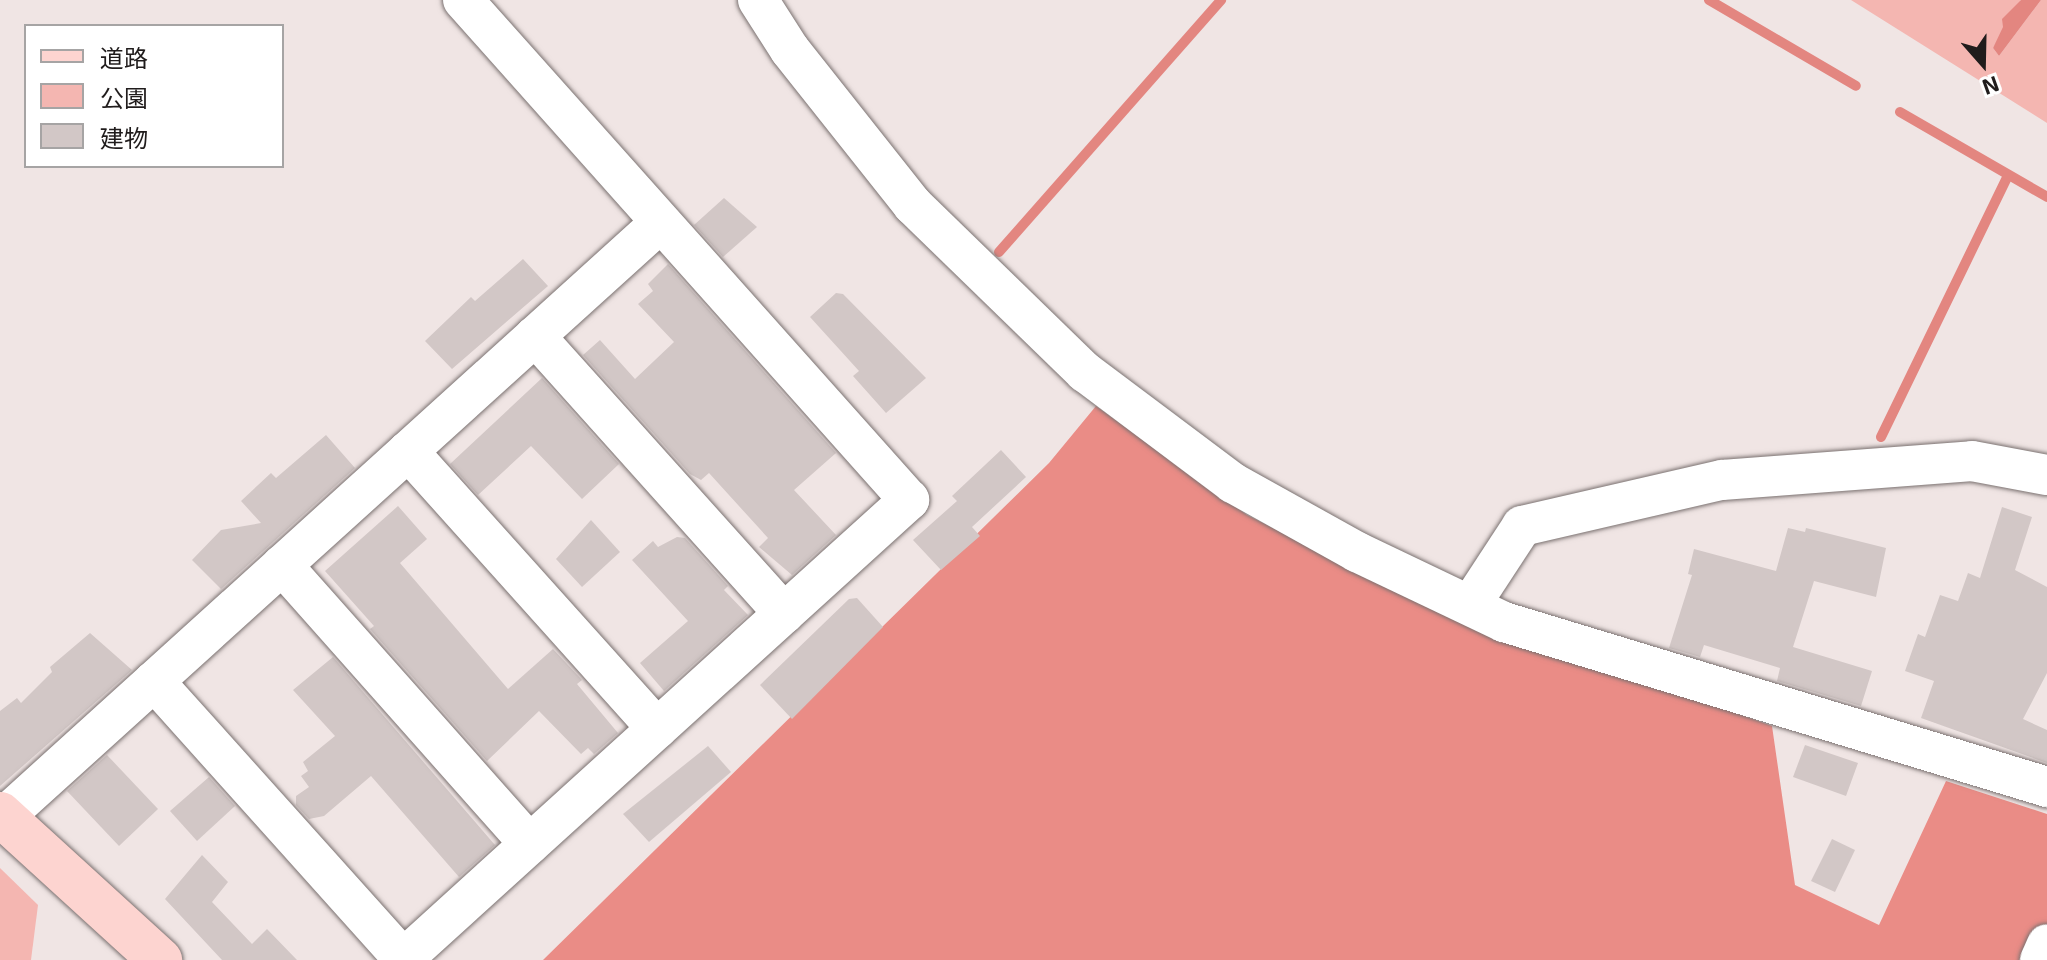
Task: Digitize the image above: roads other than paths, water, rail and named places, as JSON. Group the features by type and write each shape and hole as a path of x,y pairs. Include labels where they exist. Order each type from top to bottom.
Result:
{"main road":[{"path":"2,815 160,960"}],"street":[{"path":"154,681 402,960 909,500 463,0"},
{"path":"758,0 790,50 913,205 1085,372 1233,483 1357,552 1504,622 1665,674 1950,754 2047,787"},
{"path":"2,815 660,223"},
{"path":"535,336 784,614"},
{"path":"408,451 657,729"},
{"path":"1471,604 1522,526 1692,486 1972,461 2047,475"},
{"path":"282,565 530,844"},
{"path":"2040,960 2047,944"}],"waterway":[{"path":"999,252 1221,0"},
{"path":"1709,0 1856,86"},
{"path":"1900,112 2047,197"},
{"path":"1881,437 2008,175"}]}
